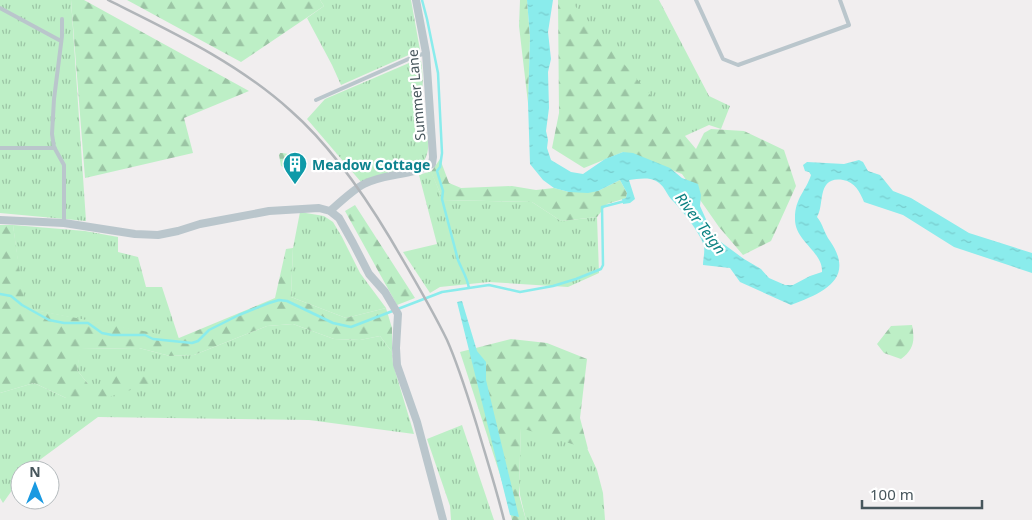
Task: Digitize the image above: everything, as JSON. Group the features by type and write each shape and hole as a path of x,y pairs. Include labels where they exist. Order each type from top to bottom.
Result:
{"street":[{"name":"Summer Lane","path":"330,211 363,185 420,170 432,164 426,53 416,0"},
{"path":"0,220 64,223 135,234 158,235 200,224 269,211 319,208 330,211 339,218 369,274 385,292 395,308 397,365 417,422 443,520"}],"lane":[{"path":"696,0 723,59 738,65 849,24 840,0"},
{"path":"0,8 61,41"},
{"path":"62,19 52,134 55,148 64,165 64,223"},
{"path":"316,100 426,53"},
{"path":"0,148 55,148"}],"green space":[{"path":"0,0 71,0 86,221 0,213"},
{"path":"71,0 84,0 249,91 184,118 193,153 85,178"},
{"path":"127,0 320,0 324,6 241,62"},
{"path":"320,0 411,0 420,50 341,85 307,18 324,6"},
{"path":"520,0 527,0 530,37 528,103 519,26"},
{"path":"558,0 570,0 696,149 704,133 711,129 744,131 784,150 796,186 771,241 743,255 719,227 682,174 623,152 584,168 552,148 559,113"},
{"path":"560,0 659,0 709,96 730,106 721,129 709,125 665,145"},
{"path":"421,61 423,81 422,112 428,142 424,161 361,182 307,119 325,99 409,63"},
{"path":"280,153 297,158 299,163 295,167 290,168 281,166"},
{"path":"440,159 449,183 461,188 512,186 536,190 554,188 569,192 598,191 620,180 627,193 626,198 607,204 597,217 561,221 532,202 443,200 431,172"},
{"path":"431,171 443,200 532,202 561,221 597,217 599,273 568,287 489,282 440,287 430,293 403,252 437,244 419,175"},
{"path":"355,205 415,298 397,305 345,211"},
{"path":"300,212 324,216 333,222 360,273 386,308 346,318 291,297 293,248"},
{"path":"0,225 13,225 25,308 179,338 275,298 286,249 293,248 291,297 346,318 386,308 392,328 392,352 380,336 360,340 334,339 293,324 267,326 194,355 170,356 139,348 81,349 77,370 88,384 101,384 116,370 150,378 150,384 105,398 66,398 34,383 0,393"},
{"path":"13,225 85,231 118,237 118,252 138,257 146,287 162,287 179,339 24,308"},
{"path":"293,324 334,339 360,340 380,336 392,352 393,364 414,434 309,420 98,417 40,460 10,460 10,493 3,503 0,498 0,393 34,383 66,398 105,398 101,384 88,384 77,370 80,349 139,348 170,356 194,355 267,326"},
{"path":"912,325 913,344 909,352 901,359 884,353 877,344 891,326"},
{"path":"511,339 547,343 587,359 580,418 588,449 521,428 519,495 526,520 512,520 502,481 460,352"},
{"path":"462,425 494,520 451,520 450,506 427,439"},
{"path":"521,426 587,448 597,470 603,493 605,520 526,520 519,485"}],"water":[{"name":"River Teign","path":"527,0 553,0 548,32 551,59 548,72 547,148 551,160 571,172 583,174 605,159 623,152 633,153 670,168 682,178 698,184 701,195 700,206 714,237 761,269 769,278 785,285 793,285 822,272 818,258 803,240 796,226 795,211 811,175 805,171 803,165 807,162 844,164 859,160 863,162 868,171 880,175 893,191 911,198 969,233 1032,253 1032,273 954,247 903,215 864,202 859,191 851,183 843,180 834,180 825,187 817,217 837,254 838,275 824,289 791,305 740,282 730,268 703,265 704,246 699,234 663,187 656,181 646,179 629,180 635,199 630,203 623,204 622,199 626,198 627,193 620,180 598,191 588,193 569,192 554,188 543,180 530,164 528,103 530,37"},
{"path":"462,301 477,351 486,362 486,380 519,517 510,515 457,302"}],"waterway":[{"path":"422,0 438,73 442,153 440,167 437,171 443,191 442,199 458,260 469,288"},
{"path":"0,294 11,296 22,305 49,320 64,323 88,323 102,333 112,335 145,335 153,339 192,343 198,341 209,330 239,315 279,300 287,301 333,323 351,327 442,292 489,285 520,292 553,286 601,269 603,265 602,207 625,201"}],"railway":[{"path":"108,0 203,49 249,77 291,111 320,139 333,155 369,204 390,238 427,301 447,340 470,404 504,520"}],"place":[{"name":"Meadow Cottage","path":"295,185"}]}
